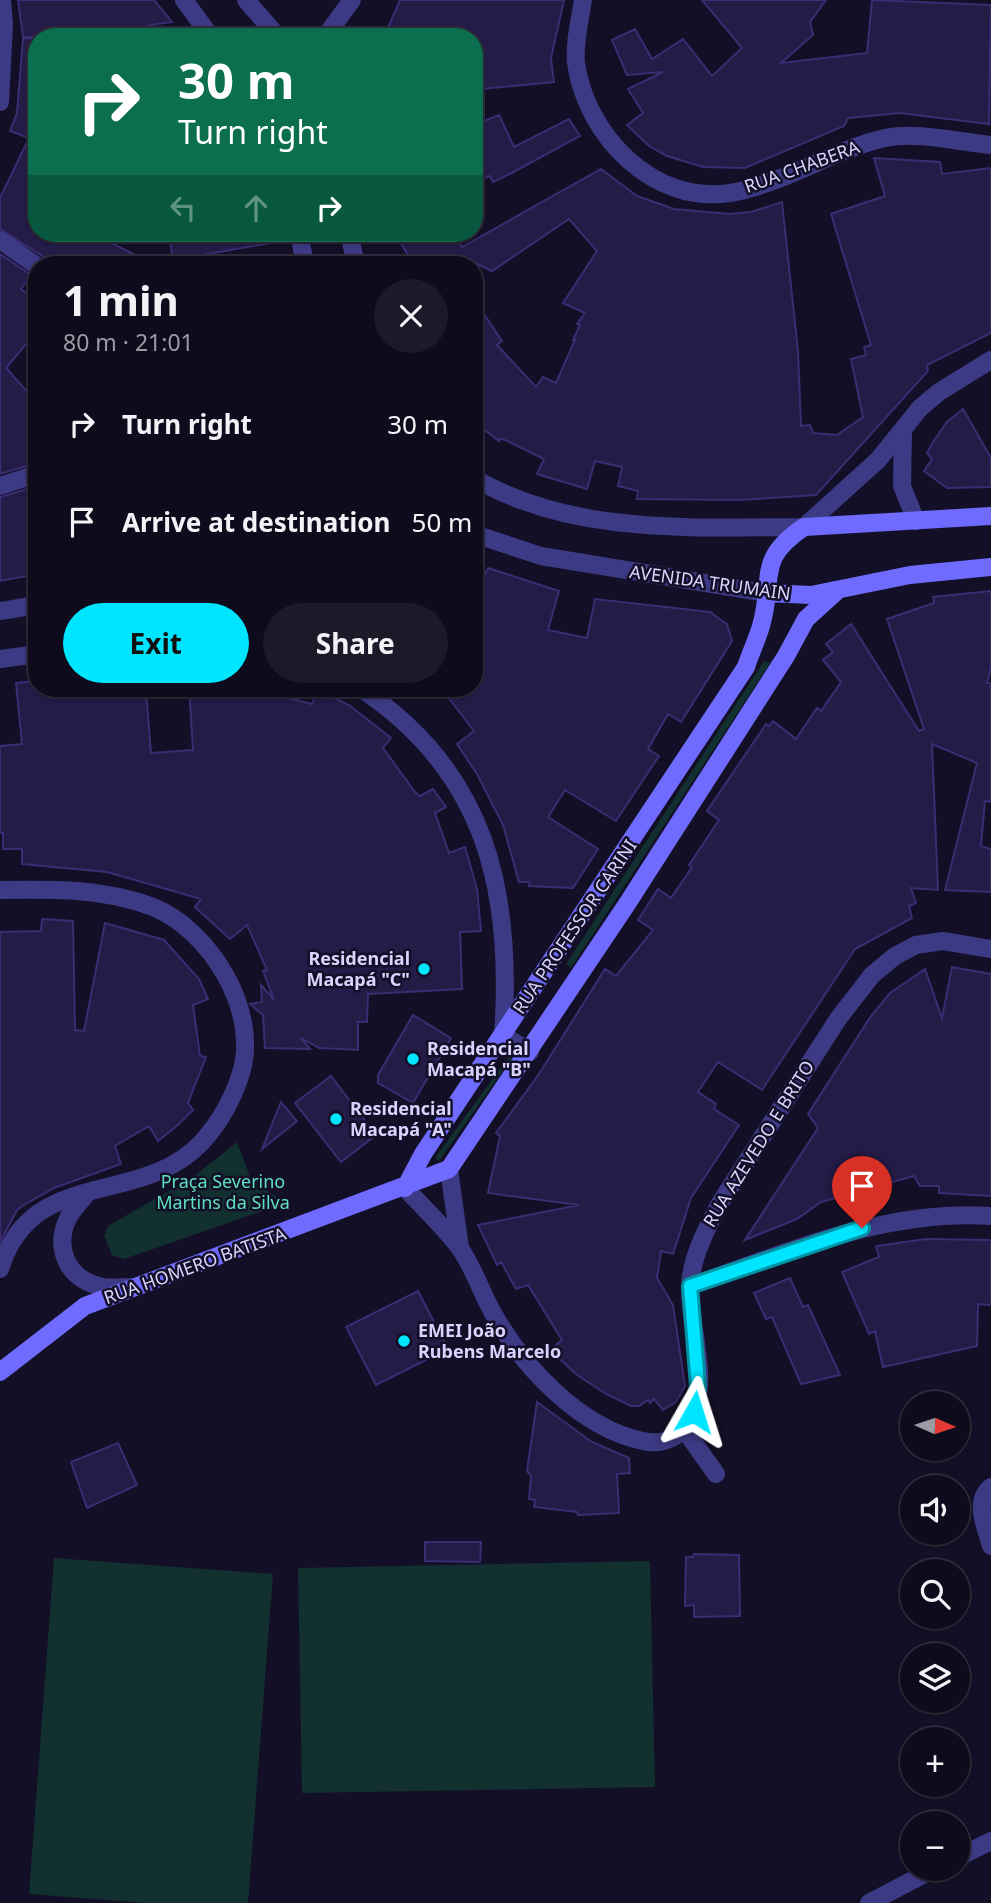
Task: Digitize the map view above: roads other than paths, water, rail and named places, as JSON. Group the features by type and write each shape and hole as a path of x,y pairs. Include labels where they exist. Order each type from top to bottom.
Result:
{"main road":[{"path":"804,527 991,516"},
{"name":"RUA PROFESSOR CARINI","path":"405,1188 423,1154 746,667 761,626 772,557 782,542 804,527"},
{"name":"AVENIDA TRUMAIN","path":"767,593 811,595 910,575 991,567"},
{"name":"RUA PROFESSOR CARINI","path":"449,1169 530,1052 786,656 806,619 838,590"},
{"path":"405,1188 449,1169"},
{"name":"RUA HOMERO BATISTA","path":"0,1372 85,1306 405,1188"}],"street":[{"path":"0,102 4,24 2,0"},
{"path":"184,0 204,28"},
{"path":"246,0 270,28"},
{"path":"332,28 352,0"},
{"name":"RUA CHABERA","path":"583,0 576,60 582,91 596,123 617,150 639,170 662,182 695,191 728,193 766,183 848,149 888,137 991,145"},
{"path":"0,240 28,260"},
{"path":"483,482 541,507 604,521 687,527 804,527 878,460 920,408 939,392 991,360"},
{"path":"903,431 902,486 916,521"},
{"path":"0,486 28,477"},
{"name":"AVENIDA TRUMAIN","path":"483,537 541,556 767,593"},
{"path":"0,611 28,606"},
{"path":"0,659 28,655"},
{"path":"371,697 407,726 442,764 469,808 489,851 500,899 508,973 503,1035 530,1052"},
{"path":"0,890 58,889 102,894 153,907 177,921 204,944 221,969 237,1003 245,1040 242,1071 225,1112 200,1144 172,1164 88,1192 58,1199 26,1222 6,1248 0,1269"},
{"name":"RUA AZEVEDO E BRITO","path":"684,1429 694,1412 698,1386 690,1286 704,1233 720,1203 838,1019 872,975 895,956 916,946 943,941 991,948"},
{"path":"449,1169 460,1248"},
{"path":"405,1188 460,1248 493,1315 546,1384 605,1427 627,1438 658,1444 684,1429 716,1474"},
{"path":"88,1192 68,1218 62,1254 67,1265 81,1277 100,1287 136,1287"},
{"path":"690,1286 839,1234 885,1222 918,1216 991,1216"},
{"path":"991,1487 984,1492 980,1504 991,1546"},
{"path":"970,1852 991,1841"},
{"path":"869,1903 911,1881"}],"place":[{"name":"Residencial Macapá \"C\"","path":"424,969"},
{"name":"Residencial Macapá \"B\"","path":"413,1059"},
{"name":"Residencial Macapá \"A\"","path":"336,1119"},
{"name":"EMEI João Rubens Marcelo","path":"404,1341"}],"park label":[{"name":"Praça Severino Martins da Silva","path":"223,1192"}]}
